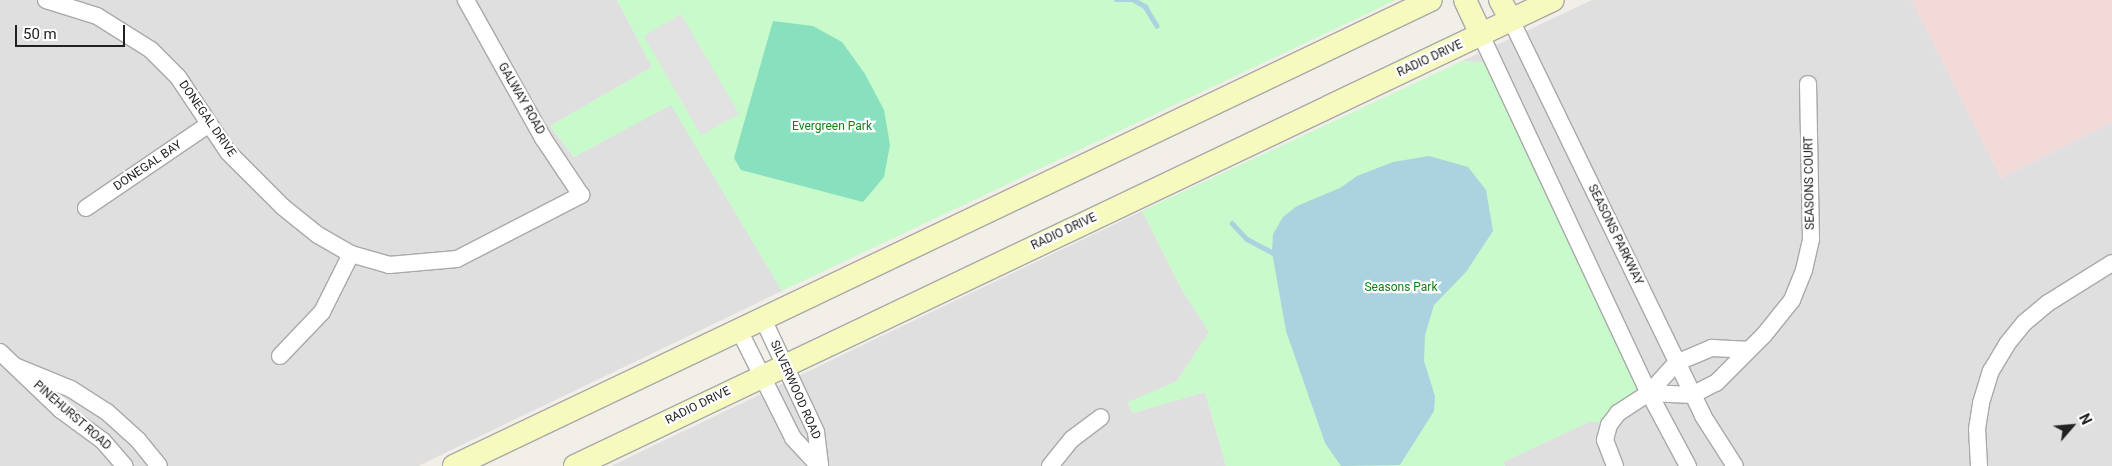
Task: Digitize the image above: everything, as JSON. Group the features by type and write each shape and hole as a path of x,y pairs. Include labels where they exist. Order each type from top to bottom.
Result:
{"main road":[{"path":"454,466 762,316 1430,0"},
{"path":"1465,0 1480,35"},
{"name":"SEASONS PARKWAY","path":"1500,0 1511,20"},
{"name":"RADIO DRIVE","path":"575,466 785,364 1553,0"}],"street":[{"name":"DONEGAL DRIVE","path":"46,0 97,16 122,29 151,50 178,77 228,152 283,208 318,235 352,254 389,265 457,259 581,195"},
{"name":"GALWAY ROAD","path":"466,0 543,138 581,195"},
{"name":"SEASONS PARKWAY","path":"1511,20 1692,395 1712,434 1735,466"},
{"path":"1480,35 1649,393 1688,466"},
{"name":"SEASONS COURT","path":"1692,395 1725,376 1746,350 1764,335 1792,300 1804,270 1813,211 1808,84"},
{"name":"DONEGAL BAY","path":"86,208 209,124"},
{"path":"280,356 322,312 352,254"},
{"path":"1979,466 1977,428 1981,403 1991,371 2007,344 2024,323 2042,308 2112,263"},
{"name":"SILVERWOOD ROAD","path":"762,316 818,437 819,466"},
{"name":"SILVERWOOD ROAD","path":"738,328 793,438 819,466"},
{"path":"1615,466 1605,440 1609,425 1630,403 1649,393 1676,363 1712,348 1746,350"},
{"name":"PINEHURST ROAD","path":"0,352 61,410 103,441 125,466"},
{"name":"PINEHURST ROAD","path":"17,367 71,389 107,412 138,440 159,466"},
{"path":"1649,393 1692,395"},
{"path":"1050,466 1072,439 1101,417"}],"shaded area":[{"path":"0,0 617,0 652,67 550,126 574,157 671,104 782,291 418,466 0,466"},
{"path":"1592,0 1911,0 2001,178 2112,122 2112,466 1505,466 1503,462 1591,421 1493,63 1462,61"},
{"path":"1911,0 2112,0 2112,122 2001,178"},
{"path":"681,14 739,114 701,135 644,36"},
{"path":"1142,211 1181,288 1209,332 1177,381 1128,403 1133,413 1205,392 1226,466 611,466"}],"green space":[{"name":"Evergreen Park","path":"617,0 1396,0 782,291 671,105 574,157 550,126 652,67"},
{"path":"773,21 813,26 842,42 865,74 884,110 890,145 884,177 863,202 741,170 734,158"},
{"name":"Seasons Park","path":"1462,61 1493,63 1649,393 1609,425 1591,421 1503,462 1505,466 1226,466 1205,392 1133,413 1128,402 1177,381 1209,332 1181,288 1142,211"}],"water":[{"path":"1429,156 1468,167 1486,190 1493,231 1466,272 1434,305 1425,335 1424,361 1435,396 1434,411 1400,465 1341,466 1325,443 1286,331 1272,252 1273,234 1283,217 1297,206 1340,188 1357,176 1393,162"}],"waterway":[{"path":"1116,0 1134,0 1145,6 1157,26"},
{"path":"1232,223 1247,239 1275,254"}]}
